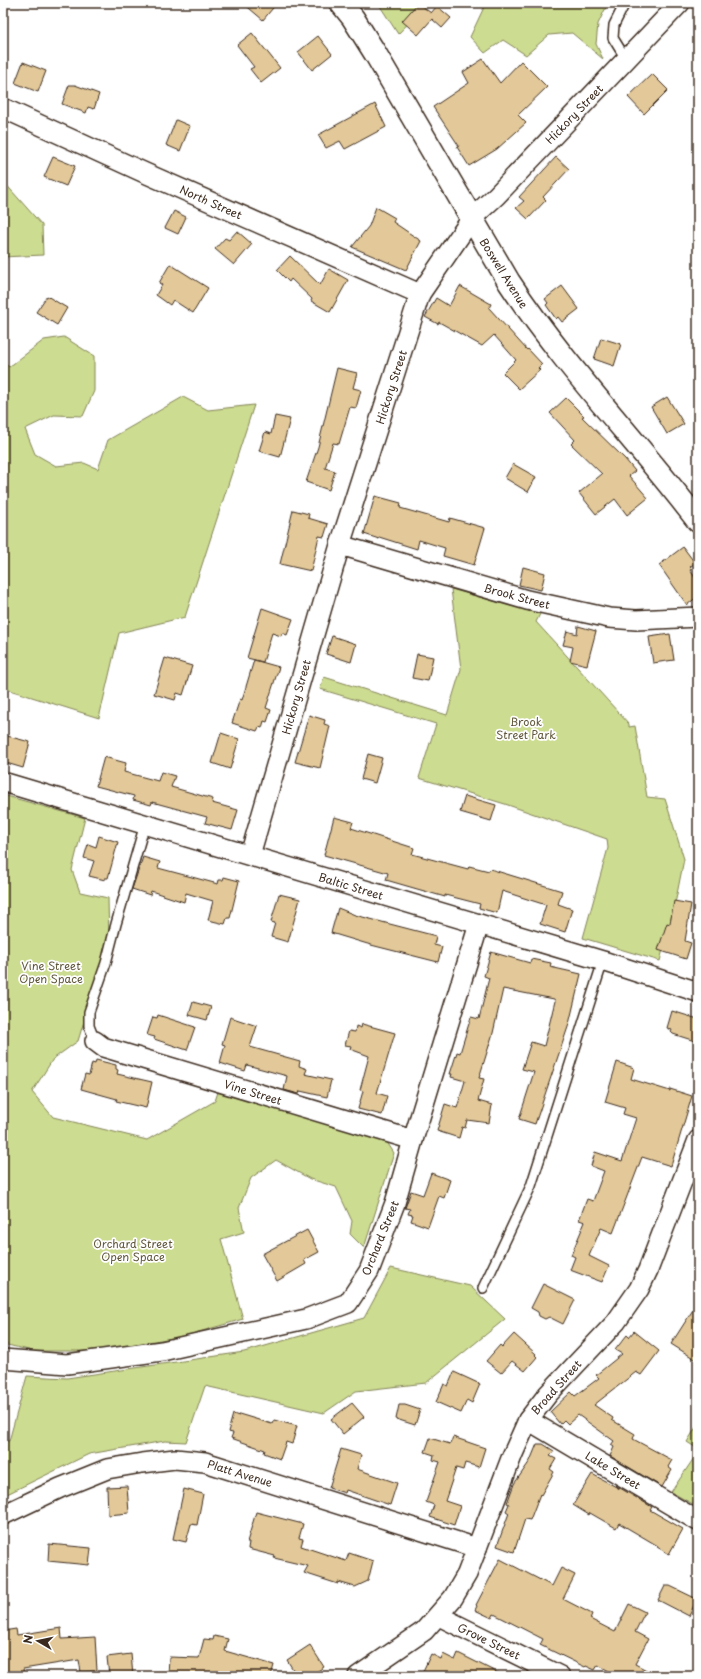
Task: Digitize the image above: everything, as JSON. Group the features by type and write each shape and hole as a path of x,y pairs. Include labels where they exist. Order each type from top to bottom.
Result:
{"street":[{"name":"Boswell Avenue","path":"342,3 375,53 508,282 544,333 698,521"},
{"name":"Hickory Street","path":"250,855 340,545 420,294 472,218 496,196 680,3"},
{"name":"North Street","path":"3,108 257,223 420,294"},
{"name":"Brook Street","path":"340,545 527,600 597,615 636,620 698,616"},
{"name":"Baltic Street","path":"3,782 603,961 698,992"},
{"name":"Orchard Street","path":"3,1359 67,1364 162,1351 306,1319 348,1303 369,1271 395,1203 478,924"},
{"name":"Vine Street","path":"95,1041 103,1047 413,1140"},
{"name":"Broad Street","path":"358,1676 415,1639 439,1616 460,1586 477,1548 512,1456 528,1420 548,1394 610,1329 639,1289 648,1270 698,1140"},
{"name":"Lake Street","path":"528,1420 698,1521"},
{"name":"Platt Avenue","path":"3,1515 60,1488 107,1469 175,1459 205,1462 477,1548"},
{"name":"Grove Street","path":"439,1616 560,1676"}],"lane":[{"path":"625,3 614,25 613,38 626,59"},
{"path":"95,1041 89,1026 89,1012 106,963 145,824"},
{"path":"483,1288 531,1186 603,961"}],"green space":[{"path":"378,3 428,3 398,34"},
{"path":"486,3 608,3 598,24 596,44 603,59 572,33 549,35 526,55 503,40 485,53 470,37"},
{"path":"3,181 42,225 43,255 3,257"},
{"path":"64,337 94,356 94,391 83,416 54,415 25,429 35,454 56,466 84,463 98,469 108,440 183,397 208,410 254,405 185,617 119,633 99,718 3,688 3,362 9,367 44,340"},
{"name":"Brook Street Park","path":"451,589 540,614 536,622 629,724 629,727 635,726 647,797 665,799 684,859 676,899 660,961 583,938 608,848 607,839 505,804 419,778 436,724 320,689 324,677 447,715 461,669"},
{"name":"Orchard Street Open Space","path":"3,795 85,818 72,870 80,892 108,898 109,943 107,945 78,1041 53,1059 32,1092 53,1117 147,1140 215,1101 220,1086 385,1139 394,1153 364,1248 350,1234 352,1221 336,1187 310,1179 276,1160 251,1178 239,1208 244,1232 221,1239 243,1319 185,1336 93,1351 33,1351 3,1344"},
{"path":"391,1268 470,1286 505,1319 426,1383 356,1391 324,1413 205,1386 186,1442 165,1441 89,1454 3,1496 3,1441 9,1441 27,1376 67,1378 244,1352 364,1318"},
{"path":"698,1424 698,1449 687,1442"},
{"path":"698,1452 698,1507 671,1492"}],"building":[{"path":"243,3 277,3 263,20"},
{"path":"418,3 431,13 437,6 451,18 442,28 432,19 418,35 402,21"},
{"path":"252,33 280,68 261,83 250,69 254,67 237,45"},
{"path":"318,36 332,54 312,70 298,52"},
{"path":"483,59 500,83 521,61 547,87 518,115 526,123 497,149 469,166 457,147 459,146 433,107 469,83 463,72"},
{"path":"23,62 46,71 38,92 15,83"},
{"path":"652,74 668,90 644,114 628,97"},
{"path":"69,85 75,85 99,94 94,109 88,107 86,113 62,104"},
{"path":"375,104 386,127 345,149 340,141 326,148 318,135"},
{"path":"176,120 190,126 180,151 166,145"},
{"path":"53,157 75,166 66,186 44,177"},
{"path":"556,157 569,169 543,197 546,200 528,219 516,208 524,201 519,197"},
{"path":"376,207 395,218 393,222 421,241 406,270 352,247 369,226"},
{"path":"174,211 186,217 178,234 165,228"},
{"path":"237,231 252,244 234,265 215,249 225,238 229,240"},
{"path":"290,256 320,285 329,269 348,280 330,312 311,301 312,299 291,279 289,282 277,270"},
{"path":"170,264 208,288 193,313 173,300 170,305 156,295 162,285 159,283"},
{"path":"460,286 491,304 489,308 527,350 528,349 542,364 538,368 540,370 519,389 503,373 516,360 494,335 482,346 439,322 438,324 425,317 436,298 449,306"},
{"path":"562,286 579,309 562,322 558,317 556,319 546,305 548,303 545,299"},
{"path":"47,296 67,308 57,325 36,312"},
{"path":"601,338 621,344 614,366 594,359"},
{"path":"337,368 357,373 353,388 361,390 356,408 350,407 339,444 333,443 325,468 335,471 329,490 306,482 318,447"},
{"path":"667,397 684,424 667,434 651,407"},
{"path":"566,398 584,416 582,417 625,459 635,471 629,476 648,498 627,515 615,499 596,514 579,493 602,474 571,444 575,440 550,413"},
{"path":"275,416 290,419 280,457 259,451 265,432 271,434"},
{"path":"513,464 536,477 528,492 505,478"},
{"path":"375,496 401,503 400,508 449,522 450,518 485,528 474,565 443,556 445,548 419,540 417,549 364,534"},
{"path":"293,510 309,514 308,518 328,524 324,537 319,536 311,571 280,564"},
{"path":"683,547 695,563 690,567 692,569 690,570 698,582 698,596 687,605 659,565"},
{"path":"523,567 545,573 541,590 519,585"},
{"path":"262,608 293,619 287,635 282,633 281,636 272,633 263,662 247,658"},
{"path":"578,626 596,631 587,665 570,661 573,647 563,645 567,631 577,634"},
{"path":"670,634 674,660 653,663 649,637"},
{"path":"332,636 356,644 351,662 326,654"},
{"path":"417,654 433,657 428,681 412,678"},
{"path":"165,658 192,666 183,695 177,693 175,700 154,694"},
{"path":"254,660 279,667 266,708 271,710 267,722 264,721 262,728 259,727 257,731 232,723 240,699 242,700"},
{"path":"309,715 325,720 324,724 330,726 320,768 295,762"},
{"path":"221,733 239,739 230,769 212,763"},
{"path":"7,736 30,742 23,768 3,762 3,750"},
{"path":"368,754 382,758 375,783 361,779"},
{"path":"104,757 126,763 124,772 158,781 161,772 175,776 171,787 213,799 212,803 238,810 232,830 205,823 207,817 152,802 151,805 133,800 134,796 96,786"},
{"path":"465,796 496,805 491,821 460,812"},
{"path":"334,817 353,822 351,828 414,848 412,854 468,869 469,866 489,871 490,869 562,891 558,904 572,909 565,932 540,924 546,905 502,891 497,913 479,908 480,904 445,895 445,897 386,880 388,873 324,855"},
{"path":"99,836 118,842 108,878 105,878 105,880 89,876 94,861 84,858 88,844 96,847"},
{"path":"143,857 160,862 158,868 218,884 219,880 223,880 224,877 239,881 230,918 227,918 225,924 208,920 213,901 186,893 184,902 151,891 150,895 132,889"},
{"path":"279,894 300,899 288,942 271,937 275,923 271,922"},
{"path":"674,901 691,904 685,941 691,943 686,959 658,950 667,923 670,924"},
{"path":"338,908 355,915 436,936 434,945 442,947 438,962 331,933"},
{"path":"491,952 530,963 531,959 551,963 550,967 581,974 569,1024 535,1124 519,1119 534,1072 522,1069 531,1042 544,1046 555,1001 554,999 503,989 493,1033 479,1078 484,1079 478,1101 492,1105 489,1123 467,1120 465,1128 462,1127 459,1138 437,1131 445,1104 457,1108 465,1081 451,1077 452,1074 450,1074 457,1052 460,1053 471,1017 479,1019 489,978 484,976"},
{"path":"193,1002 211,1007 207,1020 189,1015"},
{"path":"672,1011 698,1019 698,1042 673,1034 671,1032 672,1030 667,1028"},
{"path":"158,1015 195,1027 187,1050 154,1039 155,1037 147,1035 153,1017 157,1018"},
{"path":"230,1017 257,1026 250,1047 300,1061 299,1066 307,1069 305,1074 331,1080 327,1097 300,1091 299,1094 284,1090 287,1076 247,1065 245,1071 220,1063 225,1045 222,1044"},
{"path":"362,1024 395,1033 377,1093 387,1096 382,1115 358,1109 363,1091 360,1090 369,1056 350,1049 351,1046 345,1045 349,1031 355,1032 356,1026 361,1028"},
{"path":"96,1060 116,1065 116,1069 118,1070 117,1074 152,1082 146,1108 116,1101 117,1099 81,1089 85,1074 89,1075 92,1063 95,1064"},
{"path":"617,1062 634,1068 631,1079 692,1096 671,1166 642,1157 613,1233 601,1228 589,1256 609,1266 602,1282 570,1270 575,1257 571,1255 585,1222 579,1220 587,1199 593,1201 604,1171 591,1166 595,1152 622,1161 636,1118 623,1114 625,1108 605,1102"},
{"path":"431,1173 450,1180 444,1198 439,1196 428,1227 411,1221 413,1215 408,1214 410,1209 405,1208 411,1191 423,1195"},
{"path":"307,1230 319,1252 304,1260 306,1264 277,1281 262,1254"},
{"path":"543,1284 575,1300 563,1324 549,1317 545,1319 539,1316 538,1312 531,1308"},
{"path":"698,1302 698,1361 671,1344"},
{"path":"634,1331 659,1351 641,1375 636,1372 594,1405 613,1418 612,1420 635,1434 633,1439 672,1460 668,1467 672,1470 662,1487 610,1456 614,1447 611,1445 614,1441 578,1415 568,1424 564,1420 560,1424 550,1412 571,1392 575,1396 599,1378 596,1375 622,1354 615,1350 627,1335 629,1337"},
{"path":"514,1334 536,1354 535,1355 537,1357 525,1371 512,1361 501,1373 486,1361 500,1345 502,1347"},
{"path":"454,1372 480,1384 472,1403 467,1400 461,1413 436,1402 444,1384 448,1386"},
{"path":"352,1403 364,1417 343,1434 331,1419"},
{"path":"399,1405 405,1405 420,1410 415,1425 396,1419"},
{"path":"233,1414 239,1416 239,1414 272,1424 274,1420 297,1426 292,1444 286,1442 280,1459 264,1453 265,1450 231,1438 233,1433 228,1432"},
{"path":"453,1437 485,1448 479,1467 465,1463 463,1470 456,1468 445,1501 460,1506 454,1525 430,1517 434,1505 426,1502 440,1462 433,1460 434,1455 425,1452 430,1438 450,1444"},
{"path":"537,1444 543,1444 554,1451 550,1456 556,1459 550,1469 554,1472 541,1495 540,1494 530,1520 525,1519 514,1552 497,1546 509,1513 506,1511 509,1504 507,1503 514,1484 530,1461"},
{"path":"341,1449 361,1455 357,1469 397,1483 390,1505 346,1490 345,1493 329,1488"},
{"path":"592,1474 620,1489 615,1485 652,1507 650,1510 683,1529 669,1554 619,1523 616,1528 590,1513 589,1515 573,1505"},
{"path":"127,1486 129,1513 108,1515 107,1487"},
{"path":"184,1489 203,1494 197,1525 191,1524 186,1542 173,1539"},
{"path":"256,1512 303,1524 299,1538 303,1539 301,1546 346,1561 349,1553 373,1561 368,1581 355,1587 338,1582 338,1584 304,1573 308,1566 274,1558 275,1556 248,1549 249,1542 247,1542"},
{"path":"49,1544 91,1548 89,1565 48,1561"},
{"path":"500,1559 552,1586 561,1568 575,1575 563,1599 592,1614 590,1619 615,1632 629,1604 645,1612 635,1632 648,1639 635,1664 658,1676 618,1676 598,1665 595,1670 586,1666 585,1667 540,1645 543,1639 494,1614 492,1618 475,1610 476,1605"},
{"path":"665,1586 670,1586 697,1599 689,1616 658,1600"},
{"path":"61,1628 62,1639 95,1637 97,1671 81,1672 79,1660 23,1669 24,1674 5,1676 5,1671 3,1672 3,1631 16,1629 17,1635"},
{"path":"214,1636 228,1639 225,1651 274,1665 271,1676 168,1676 169,1657 199,1658 204,1639 213,1640"},
{"path":"310,1645 324,1667 310,1676 297,1676 287,1660"},
{"path":"458,1653 504,1676 433,1676 423,1671 431,1654 441,1659 443,1654 455,1660"},
{"path":"131,1654 133,1676 109,1676 107,1657"}],"park label":[{"name":"Vine Street Open Space","path":"51,971"}]}
